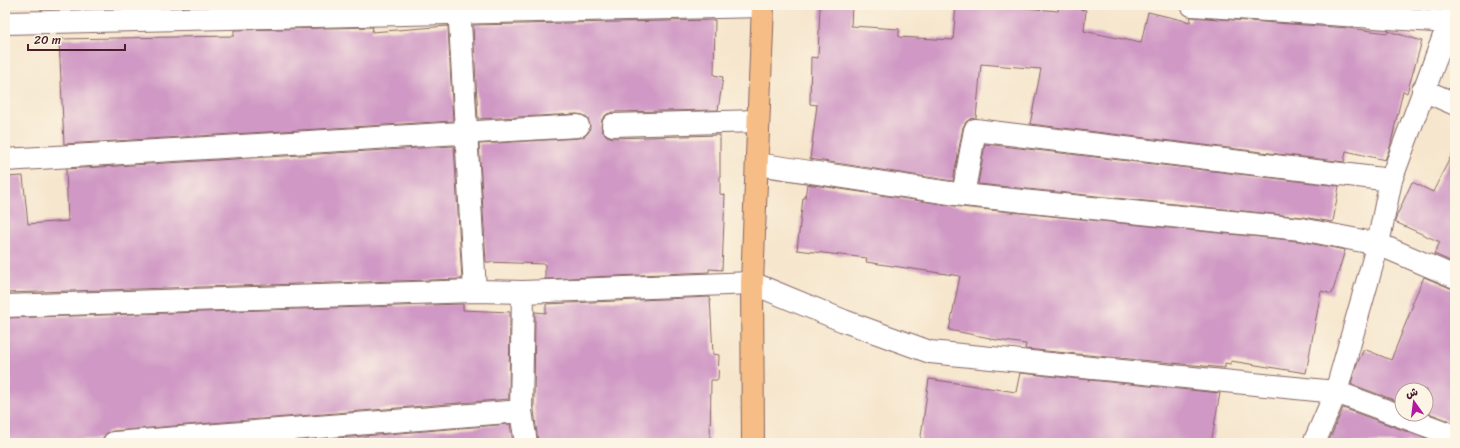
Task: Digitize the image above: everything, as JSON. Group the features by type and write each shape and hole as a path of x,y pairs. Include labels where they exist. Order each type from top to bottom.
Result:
{"main road":[{"path":"753,443 752,282 763,6"}],"street":[{"path":"1192,5 1452,14 1391,180 1378,244 1336,392 1314,443"},
{"path":"5,23 459,9 763,6"},
{"path":"459,9 475,291"},
{"path":"1423,90 1455,104"},
{"path":"613,125 758,121"},
{"path":"5,160 578,126"},
{"path":"963,195 975,130 1391,180"},
{"path":"756,164 963,195 1301,229 1378,244 1455,277"},
{"path":"5,306 475,291 523,292 752,282 844,321 930,352 1336,392 1455,436"},
{"path":"523,292 521,411 526,443"},
{"path":"114,443 521,411"}],"building":[{"path":"820,5 852,5 851,26 899,29 899,37 953,40 956,5 992,5 1058,11 1059,7 1086,10 1084,31 1141,43 1148,12 1190,22 1191,17 1348,28 1388,33 1388,31 1422,41 1407,93 1403,91 1390,147 1385,160 1346,151 1344,162 1030,124 1041,69 981,64 976,118 970,119 963,127 953,181 810,159 817,105 810,104 811,57 818,58"},
{"path":"715,20 714,75 723,77 718,110 613,112 607,114 602,119 601,126 602,131 607,136 613,138 720,135 720,194 725,195 722,270 709,269 709,272 545,279 545,264 486,262 479,144 579,138 585,136 589,132 590,126 588,119 583,115 577,114 478,119 473,25"},
{"path":"448,26 453,121 64,144 59,39 234,36 234,30 373,27 372,32"},
{"path":"985,144 1339,186 1333,222 1302,217 978,184"},
{"path":"454,146 462,279 5,293 5,177 23,176 28,224 68,221 66,169"},
{"path":"1455,148 1455,263 1434,254 1440,242 1395,222 1412,182 1433,192"},
{"path":"807,184 961,207 1299,241 1345,250 1332,294 1321,291 1306,373 1231,361 1231,364 1225,363 1225,368 1025,349 1026,344 990,339 949,330 960,276 866,262 867,258 797,250 803,198 805,198"},
{"path":"1424,277 1455,289 1455,423 1434,415 1434,382 1394,382 1394,400 1351,384 1356,366 1364,349 1391,360 1413,305 1412,304"},
{"path":"710,297 713,354 719,355 718,380 711,380 710,443 538,443 534,410 535,312 546,313 546,304"},
{"path":"463,304 463,310 510,312 509,399 113,431 107,433 102,439 48,441 48,443 5,443 5,318"},
{"path":"1020,373 1220,393 1211,443 920,443 929,379 1016,392"},
{"path":"1343,408 1438,443 1328,443"},
{"path":"510,424 513,443 290,443 290,442"}]}
